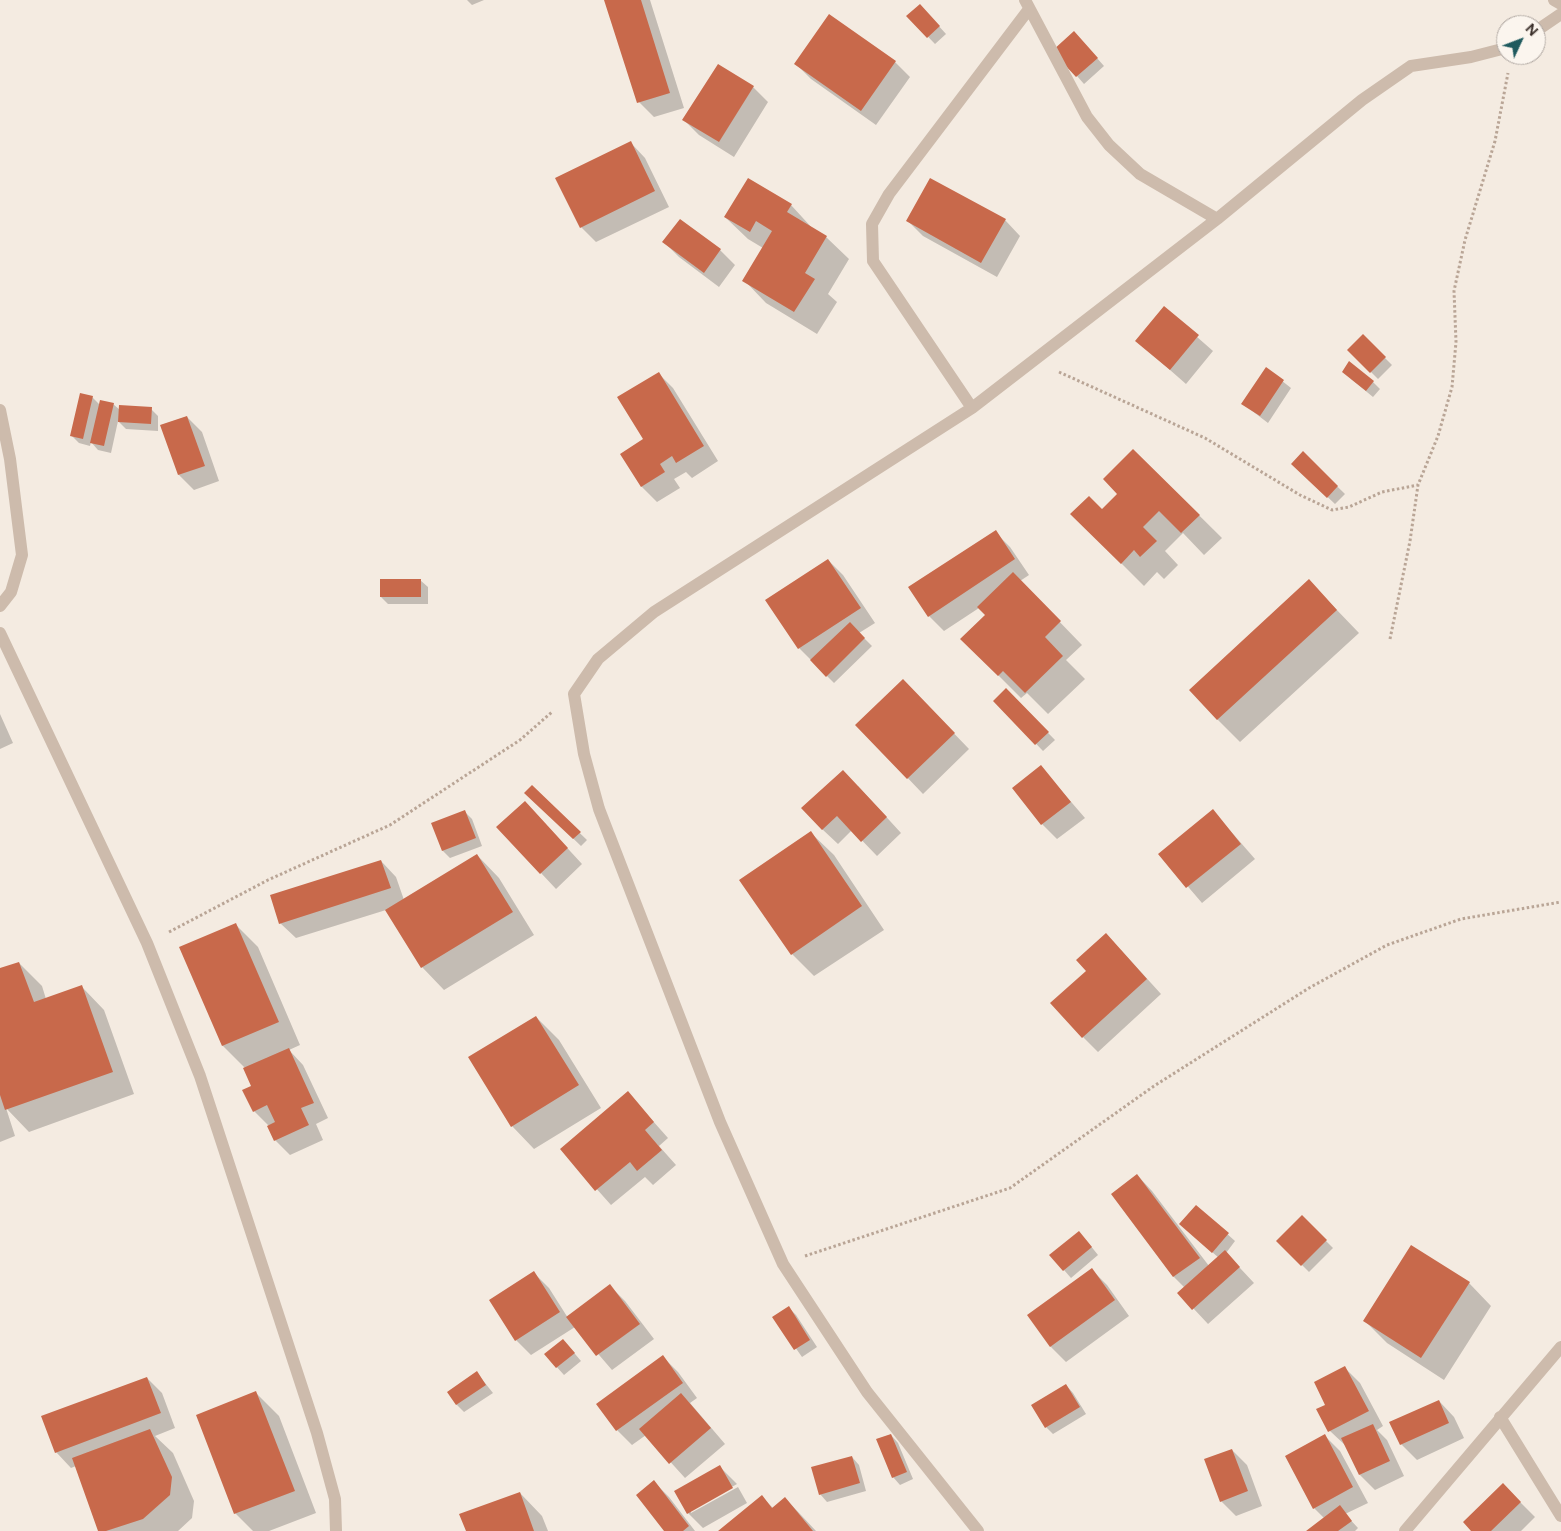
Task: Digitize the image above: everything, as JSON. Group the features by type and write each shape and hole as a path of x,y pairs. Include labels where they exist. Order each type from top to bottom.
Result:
{"street":[{"path":"1554,0 1561,4"},
{"path":"972,408 873,261 872,224 889,194 1027,4 1087,117 1109,146 1140,174 1216,219"},
{"path":"1546,24 1561,14"},
{"path":"978,1531 867,1392 783,1264 720,1122 599,809 584,754 574,694 598,659 654,612 972,408 1216,219 1362,100 1411,66 1471,57 1496,51"},
{"path":"0,410 10,459 22,555 11,592 0,606"},
{"path":"0,633 147,944 200,1076 314,1424 335,1499 336,1531"},
{"path":"1405,1531 1561,1347"},
{"path":"1500,1417 1561,1516"}],"path":[{"path":"1390,639 1410,542 1418,485 1438,436 1452,387 1456,342 1454,291 1465,240 1495,141 1510,65"},
{"path":"1033,360 1205,438 1300,495 1332,510 1349,507 1382,492 1418,485"},
{"path":"147,944 268,880 390,825 520,740 574,694"},
{"path":"783,1264 1010,1188 1154,1086 1309,988 1387,946 1461,919 1561,902"}],"building":[{"path":"604,0 641,0 670,93 637,103"},
{"path":"920,4 940,26 927,38 906,16"},
{"path":"829,14 896,61 861,111 794,64"},
{"path":"1074,31 1098,58 1076,77 1052,51"},
{"path":"718,64 754,86 719,142 682,120"},
{"path":"631,141 655,191 580,228 555,178"},
{"path":"748,178 792,204 787,212 827,236 805,273 815,279 794,312 742,281 772,231 756,221 750,232 724,217"},
{"path":"930,178 1006,219 981,263 906,221"},
{"path":"680,219 721,249 704,273 662,242"},
{"path":"1164,306 1199,335 1170,370 1135,341"},
{"path":"1363,334 1386,357 1370,373 1347,350"},
{"path":"1349,361 1374,381 1366,391 1342,372"},
{"path":"1266,367 1284,380 1260,416 1241,404"},
{"path":"659,372 704,446 676,463 672,456 660,464 665,472 641,487 620,454 643,439 617,397"},
{"path":"80,393 93,396 83,439 70,436"},
{"path":"100,400 114,403 104,446 90,443"},
{"path":"119,405 152,407 151,424 118,422"},
{"path":"187,416 205,466 178,475 160,425"},
{"path":"1133,449 1200,515 1181,533 1159,511 1143,527 1157,541 1140,557 1134,550 1121,564 1070,514 1089,496 1102,509 1117,494 1103,479"},
{"path":"1303,451 1338,486 1327,498 1291,464"},
{"path":"996,530 1015,559 928,617 908,587"},
{"path":"828,559 861,608 798,649 765,600"},
{"path":"1013,572 1061,621 1045,637 1063,656 1025,693 1003,671 998,676 960,639 985,615 977,607"},
{"path":"380,579 421,579 421,597 380,597"},
{"path":"1309,579 1337,610 1217,720 1189,690"},
{"path":"850,622 865,638 826,677 810,660"},
{"path":"903,679 955,733 907,779 855,725"},
{"path":"1006,688 1049,732 1035,745 993,701"},
{"path":"1041,765 1071,802 1041,825 1012,788"},
{"path":"843,770 887,817 861,842 837,816 822,830 801,808"},
{"path":"532,785 581,832 573,839 524,793"},
{"path":"525,801 568,848 540,874 496,827"},
{"path":"1213,809 1241,844 1186,888 1158,854"},
{"path":"465,810 476,838 442,851 431,823"},
{"path":"811,831 862,906 791,955 739,880"},
{"path":"477,854 513,912 421,968 385,910"},
{"path":"381,860 391,888 279,924 270,895"},
{"path":"236,923 279,1022 222,1046 179,947"},
{"path":"1106,933 1147,979 1082,1038 1050,1003 1086,971 1076,960"},
{"path":"19,962 34,1002 82,985 113,1072 5,1110 0,1095 0,968"},
{"path":"536,1016 579,1085 511,1127 468,1057"},
{"path":"289,1048 314,1103 301,1108 309,1125 274,1141 267,1126 275,1122 267,1105 253,1112 242,1090 251,1086 243,1068"},
{"path":"628,1091 654,1122 645,1130 662,1150 637,1171 630,1162 595,1191 560,1149"},
{"path":"1137,1174 1200,1258 1173,1277 1111,1194"},
{"path":"1196,1205 1229,1233 1212,1253 1179,1224"},
{"path":"1302,1215 1327,1240 1301,1266 1276,1241"},
{"path":"1079,1231 1092,1247 1063,1271 1049,1255"},
{"path":"1411,1245 1470,1282 1421,1358 1363,1321"},
{"path":"1225,1250 1240,1267 1192,1310 1177,1293"},
{"path":"1092,1268 1115,1300 1050,1347 1027,1315"},
{"path":"534,1271 560,1312 515,1341 489,1300"},
{"path":"610,1284 640,1324 596,1356 566,1317"},
{"path":"789,1306 810,1340 794,1350 772,1317"},
{"path":"563,1339 575,1353 556,1368 544,1354"},
{"path":"663,1355 683,1383 616,1431 596,1404"},
{"path":"1345,1366 1369,1411 1328,1432 1316,1409 1325,1405 1314,1382"},
{"path":"477,1371 486,1385 456,1405 447,1392"},
{"path":"147,1377 161,1413 55,1453 41,1416"},
{"path":"1066,1384 1080,1407 1045,1428 1031,1405"},
{"path":"256,1391 295,1491 234,1514 196,1415"},
{"path":"681,1393 711,1428 669,1464 639,1429"},
{"path":"1439,1400 1449,1423 1400,1445 1389,1422"},
{"path":"1373,1424 1390,1461 1359,1475 1341,1438"},
{"path":"150,1429 172,1477 170,1495 143,1519 106,1531 98,1531 72,1458"},
{"path":"891,1434 907,1472 892,1478 876,1439"},
{"path":"1325,1434 1353,1487 1313,1509 1285,1456"},
{"path":"1232,1449 1248,1491 1220,1502 1204,1459"},
{"path":"852,1456 860,1483 819,1495 811,1467"},
{"path":"720,1465 733,1488 687,1514 674,1491"},
{"path":"654,1480 689,1526 683,1531 664,1531 636,1495"},
{"path":"1503,1483 1521,1502 1491,1531 1471,1531 1463,1522"},
{"path":"520,1492 534,1531 466,1531 459,1514"},
{"path":"762,1495 772,1508 785,1497 813,1531 718,1531"},
{"path":"1340,1505 1352,1521 1338,1531 1306,1531"}]}
